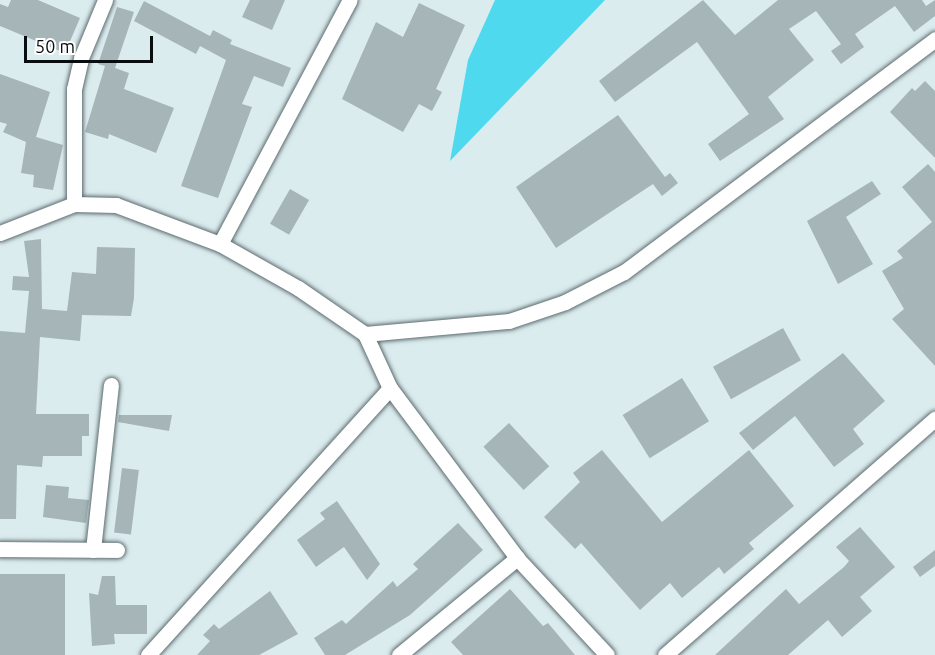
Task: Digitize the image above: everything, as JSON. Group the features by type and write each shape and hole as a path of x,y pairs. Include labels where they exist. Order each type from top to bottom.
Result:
{"street":[{"path":"74,204 74,89 81,58 105,0"},
{"path":"220,244 350,0"},
{"path":"365,334 509,321 564,302 624,272 935,39"},
{"path":"0,233 74,204 116,205 220,244 298,288 365,334 390,388 517,558 607,655"},
{"path":"93,549 111,385"},
{"path":"148,655 390,388"},
{"path":"665,655 935,419"},
{"path":"0,549 117,550"},
{"path":"399,655 517,558"}],"shaded area":[{"path":"495,0 605,0 450,161 468,60"}],"building":[{"path":"11,0 38,0 80,18 65,53 0,26 0,4 8,7"},
{"path":"250,0 285,0 272,30 242,17"},
{"path":"703,0 735,35 778,0 922,0 926,6 935,0 935,16 914,32 895,6 855,34 864,47 841,64 831,51 841,44 816,11 789,29 814,60 768,97 784,119 720,161 708,144 749,114 697,42 615,102 599,81"},
{"path":"144,1 210,36 213,30 232,40 230,44 291,68 283,87 254,76 242,104 252,107 218,198 181,186 226,60 200,46 196,54 134,21"},
{"path":"419,3 465,25 436,89 442,92 432,111 419,104 403,132 342,99 376,22 403,37"},
{"path":"117,7 134,12 115,68 129,73 124,89 174,108 156,153 109,134 108,139 85,132 105,66 98,64"},
{"path":"0,74 50,92 36,137 63,145 53,190 33,187 34,175 21,173 26,142 3,132 7,124 0,122"},
{"path":"925,81 935,91 935,158 890,112 912,88 915,91"},
{"path":"618,115 665,177 670,173 678,183 662,196 653,184 556,248 516,187"},
{"path":"928,164 935,172 935,366 892,319 904,309 882,271 903,258 897,251 932,222 902,187"},
{"path":"872,181 881,194 846,217 873,264 838,284 807,221"},
{"path":"290,189 309,200 289,235 270,224"},
{"path":"41,239 42,309 67,311 72,272 96,274 97,247 135,248 134,298 131,316 82,315 80,341 40,337 36,414 89,414 89,436 82,436 82,456 43,456 42,467 17,465 16,519 0,519 0,331 25,333 29,291 12,290 13,276 29,277 24,241"},
{"path":"783,328 801,360 731,399 713,367"},
{"path":"843,353 885,401 853,429 864,444 834,467 795,416 753,450 739,433"},
{"path":"682,378 709,421 650,458 623,415"},
{"path":"119,415 172,415 169,431 118,422"},
{"path":"509,423 549,466 524,490 483,447"},
{"path":"602,450 662,522 749,450 794,506 749,543 754,549 724,574 719,567 682,598 670,583 640,610 581,543 575,549 544,517 580,482 573,473"},
{"path":"122,468 139,470 131,535 114,533"},
{"path":"46,485 69,487 68,498 89,500 86,523 43,517"},
{"path":"337,501 380,564 367,580 344,547 316,567 297,540 325,519 320,513"},
{"path":"458,523 483,550 410,615 345,655 325,655 314,638 342,620 346,624 393,581 397,587 418,569 413,564"},
{"path":"860,527 895,567 860,597 872,611 842,637 828,620 788,655 715,655 786,589 799,604 844,567 849,561 836,547"},
{"path":"935,550 935,566 920,577 913,567"},
{"path":"0,574 65,574 65,655 0,655"},
{"path":"102,576 115,576 116,605 147,605 147,634 114,634 115,644 92,646 89,593 98,595"},
{"path":"510,589 543,626 548,623 575,655 463,655 451,642"},
{"path":"270,591 298,634 259,655 197,655 210,641 203,635 214,624 219,629"}]}
